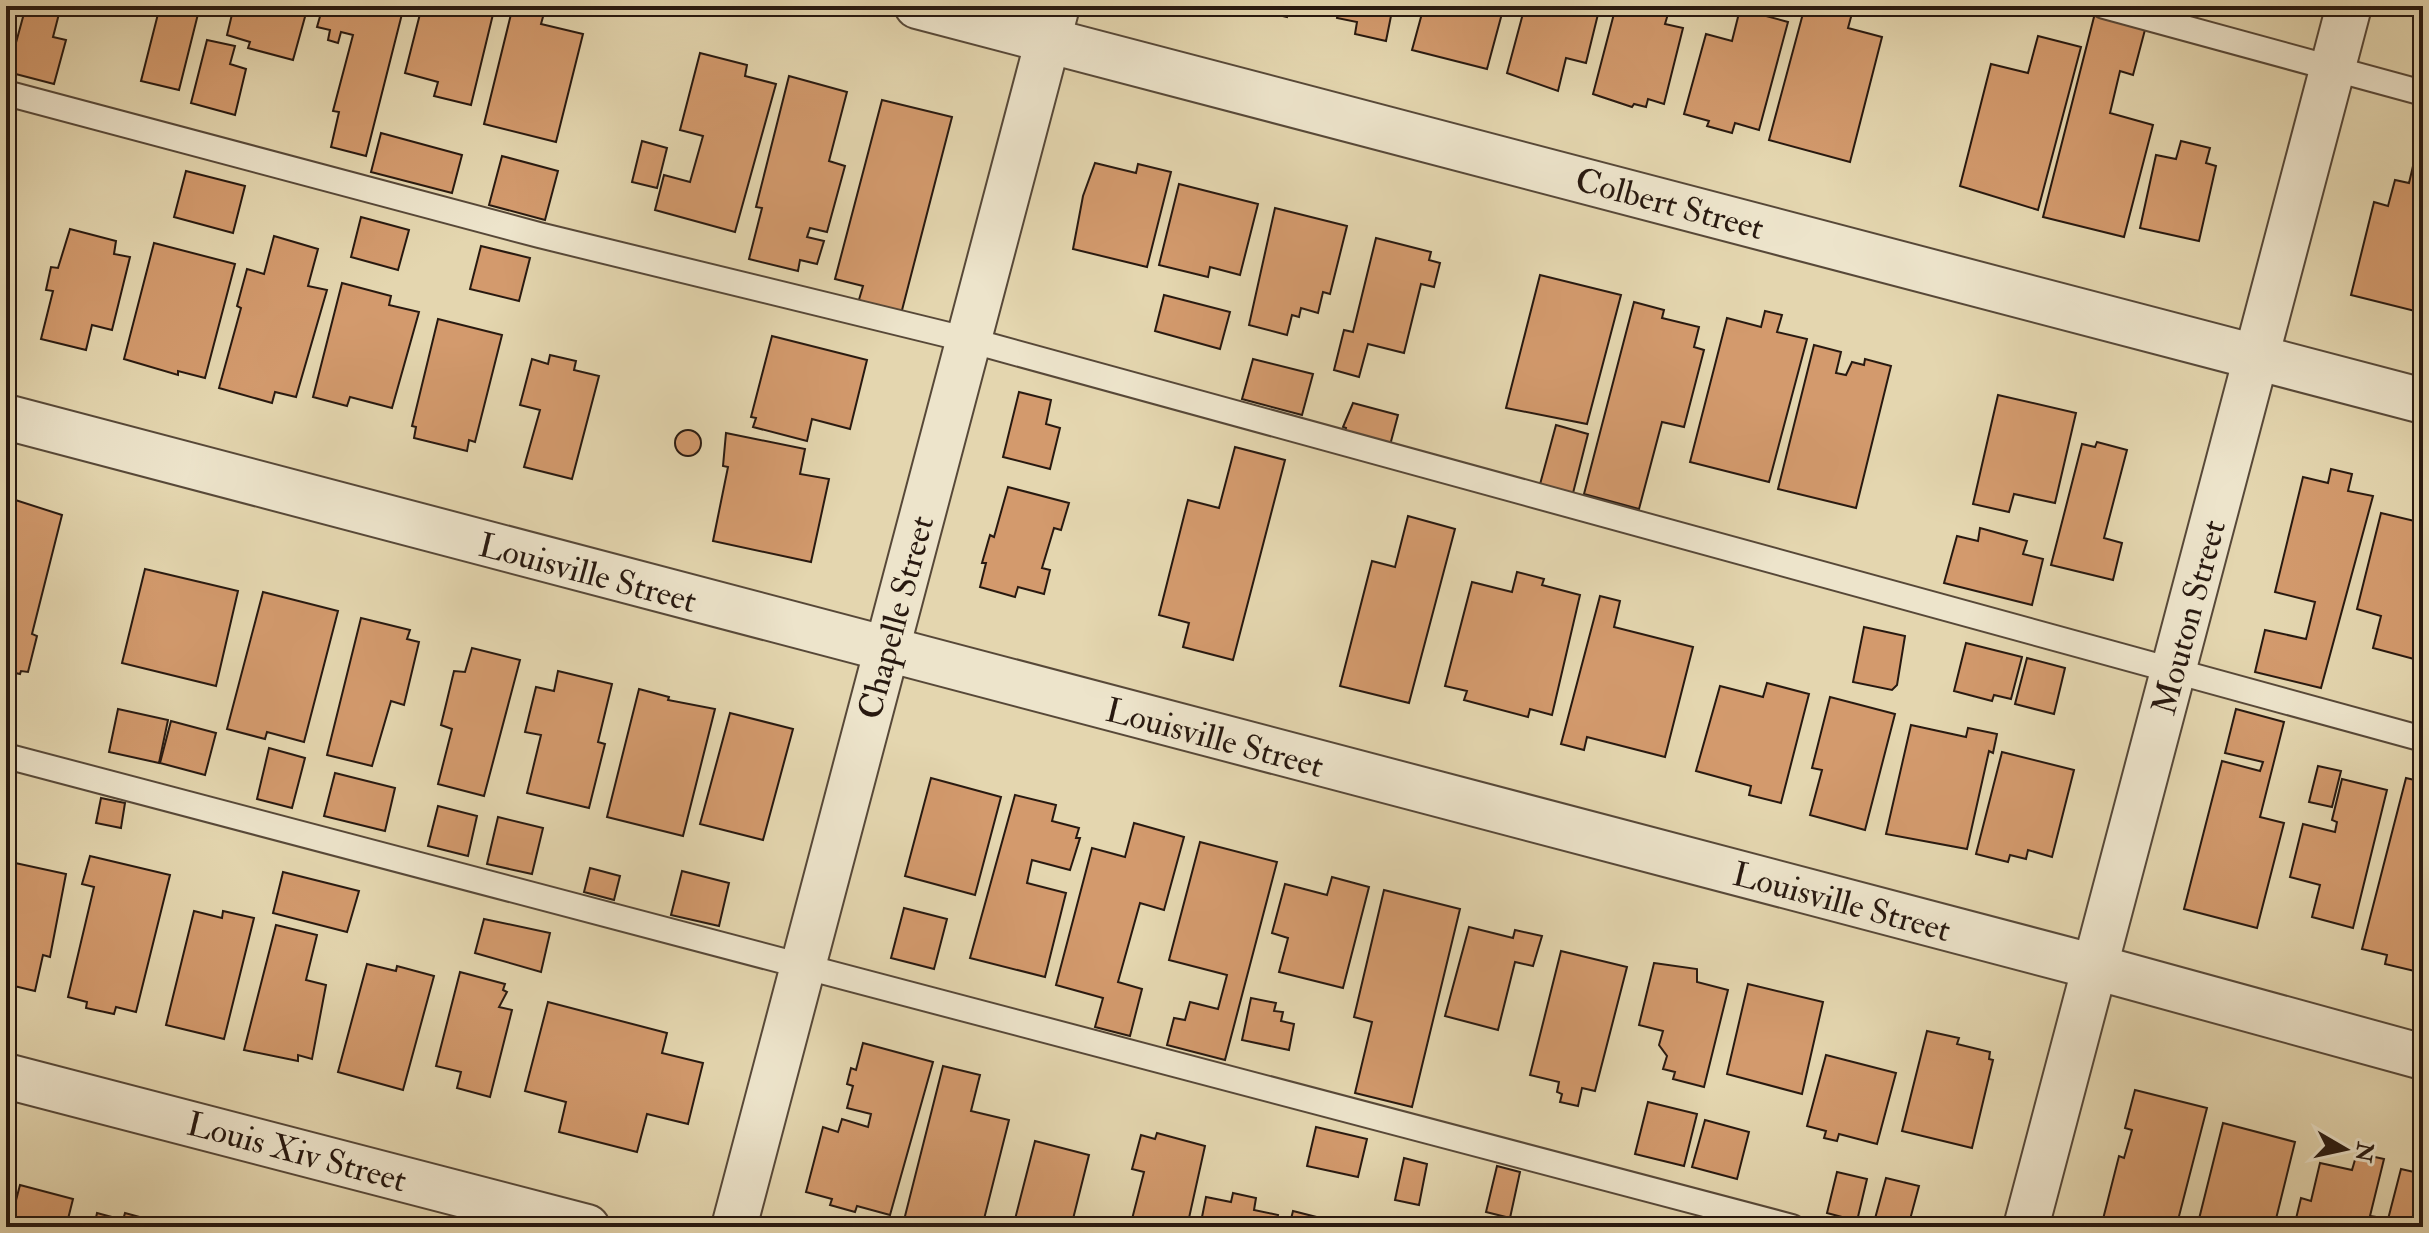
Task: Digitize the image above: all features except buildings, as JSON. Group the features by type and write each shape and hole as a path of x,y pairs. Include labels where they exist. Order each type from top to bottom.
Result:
{"street":[{"name":"Colbert Street","path":"917,6 1052,23 2423,401"},
{"name":"Mouton Street","path":"2026,1227 2349,6"},
{"name":"Chapelle Street","path":"734,1227 1052,23"},
{"name":"Louisville Street","path":"6,417 2095,967 2423,1057"},
{"name":"Louis Xiv Street","path":"6,1076 587,1227"}],"lane":[{"path":"2104,6 2423,93"},
{"path":"6,93 539,235 969,340 2173,673 2423,739"},
{"path":"6,756 1792,1227"}]}
